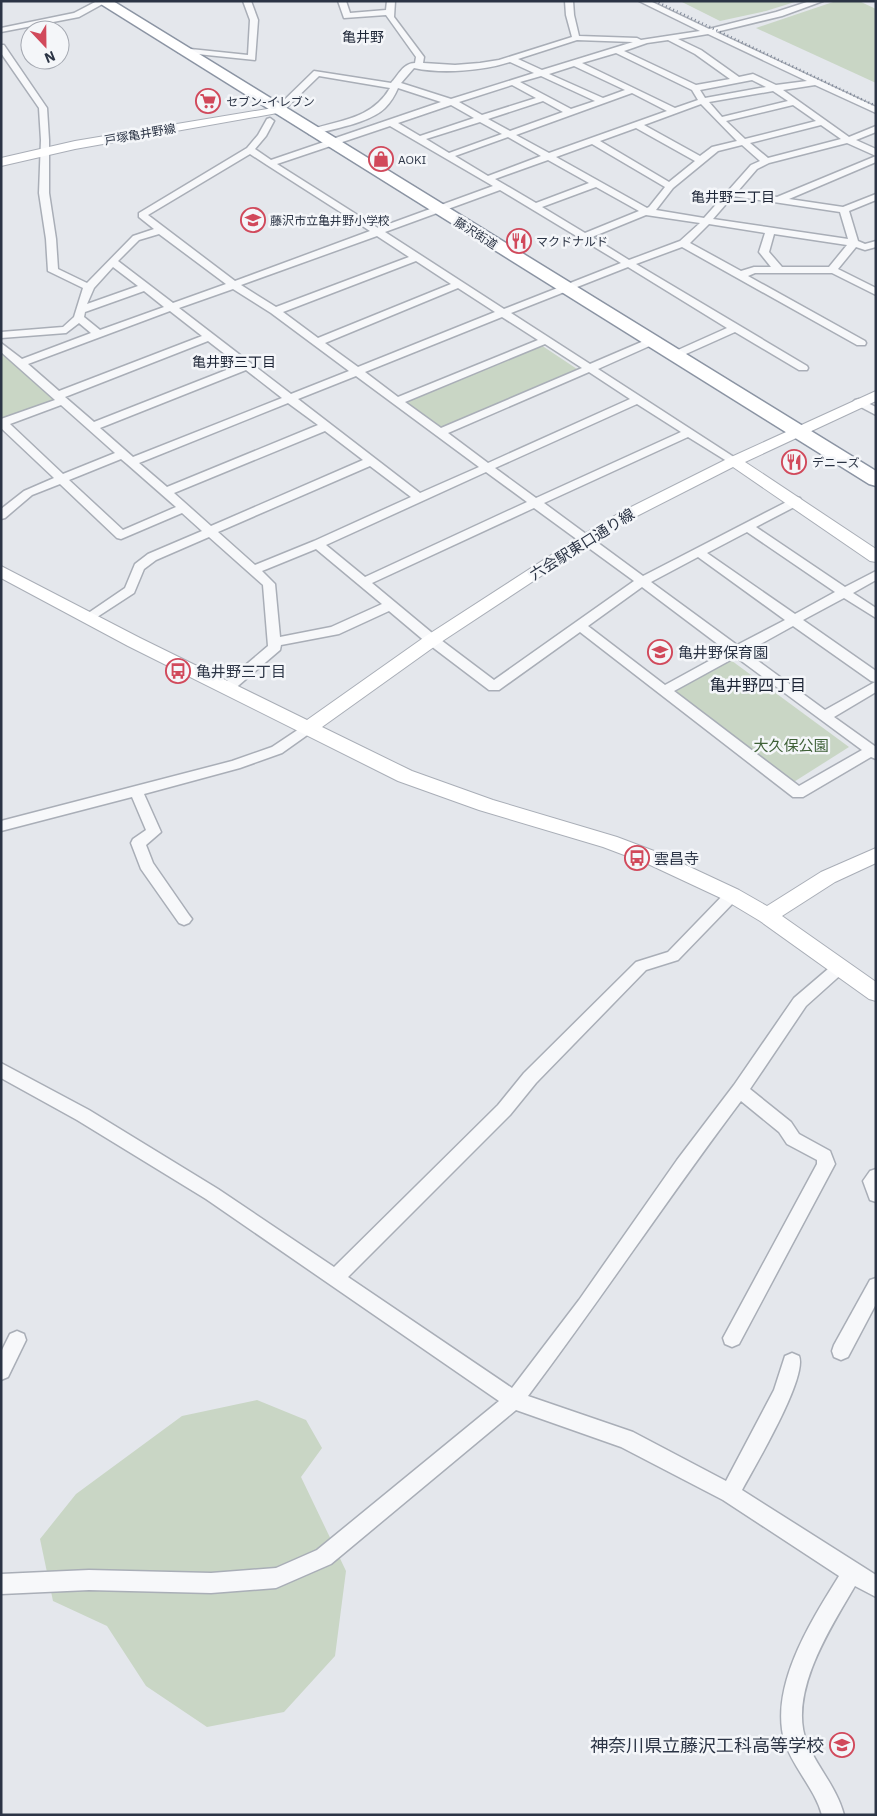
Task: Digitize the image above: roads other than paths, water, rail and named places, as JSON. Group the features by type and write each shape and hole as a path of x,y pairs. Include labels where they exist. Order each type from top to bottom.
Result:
{"highway":[{"name":"藤沢街道","path":"103,1 181,50 275,116 312,132 329,142 795,432 876,480"}],"street":[{"path":"1,30 76,15 103,1"},
{"path":"181,50 252,58 254,20 247,1"},
{"path":"342,1 347,16 390,12"},
{"path":"391,1 390,12 392,22 408,39 420,57 418,66"},
{"path":"569,1 576,38"},
{"path":"643,1 876,110"},
{"path":"312,132 371,114 380,108 394,85 406,69 412,65 455,68 490,65 576,38 656,38 708,32 779,14 819,1"},
{"path":"667,37 698,52 737,80"},
{"path":"270,163 540,73 656,38"},
{"path":"1,46 43,108 45,140 44,193 51,239 53,271 89,287"},
{"path":"616,50 695,88 702,101 742,142 766,161"},
{"path":"510,59 603,101"},
{"path":"575,63 675,111"},
{"path":"580,626 798,793 873,752 357,371 275,311 234,284 142,215 250,150 275,116 317,74 394,85 452,102 647,212 854,243 865,247 876,244"},
{"path":"695,88 753,77 775,88 848,140 876,154"},
{"path":"513,82 570,113"},
{"path":"487,179 702,101 818,82"},
{"path":"448,156 633,90"},
{"path":"418,139 544,98"},
{"path":"721,120 796,102"},
{"name":"戸塚亀井野線","path":"1,162 44,152 275,116"},
{"path":"390,122 803,368"},
{"path":"585,237 647,212 658,203 670,186 715,149 823,122"},
{"path":"637,125 700,160"},
{"path":"1,515 28,493 62,478 127,458 290,398 564,288 683,243 694,235 754,167 766,161 848,140 876,128"},
{"path":"593,141 670,186"},
{"path":"250,150 734,460 876,557"},
{"path":"778,200 876,159"},
{"path":"535,207 598,183"},
{"path":"20,363 500,187"},
{"path":"731,193 844,210 875,199"},
{"path":"844,210 854,243"},
{"path":"1,335 66,330 70,328 79,314 89,287 136,238 160,230"},
{"path":"770,231 764,252 778,269"},
{"path":"683,243 861,343"},
{"path":"832,270 854,243"},
{"path":"275,311 417,257"},
{"path":"113,262 419,498"},
{"path":"742,275 754,270 832,270 874,288"},
{"path":"317,342 459,284"},
{"path":"79,314 146,287"},
{"path":"79,314 99,334"},
{"path":"673,356 735,328"},
{"path":"184,508 121,534 2,423 211,336"},
{"path":"397,401 546,340"},
{"path":"440,433 650,342"},
{"path":"1,346 270,584 276,648 227,688"},
{"path":"92,427 248,365"},
{"name":"六会駅東口通り線","path":"308,728 432,640 585,540 627,515 734,460 876,395"},
{"path":"254,570 318,544 638,399"},
{"path":"859,402 876,412"},
{"path":"166,492 326,426"},
{"path":"364,582 689,432"},
{"path":"87,618 130,590 139,567 144,561 371,461"},
{"path":"318,544 432,640 494,686 642,582 796,501"},
{"path":"748,527 876,614"},
{"path":"698,552 876,678"},
{"path":"1,571 87,618 405,776 486,805 610,842 655,859 732,895 766,916 876,993"},
{"path":"664,691 735,650 876,575"},
{"path":"275,642 334,631 391,605"},
{"path":"825,716 876,686"},
{"path":"1,826 235,765 277,750 308,728"},
{"path":"136,791 154,832 138,843 146,866 184,918"},
{"path":"766,916 828,878 876,855"},
{"path":"335,1278 504,1110 530,1078 641,966 673,956 732,895"},
{"path":"1,1584 89,1580 212,1583 276,1578 324,1557 514,1400 585,1306 683,1165 740,1090 800,1002 840,967"},
{"path":"1,1070 83,1115 212,1194 514,1400 626,1439 730,1493 876,1587"},
{"path":"732,1338 826,1164 824,1156 793,1139 785,1127 740,1090"},
{"path":"876,1176 872,1181 876,1195"},
{"path":"841,1350 876,1286"},
{"path":"1,1371 17,1340"},
{"path":"730,1493 783,1393 792,1362"},
{"path":"833,1815 823,1793 805,1764 790,1726 792,1704 802,1666 818,1630 852,1573"}],"railway":[{"path":"655,1 876,106"}],"place":[{"name":"セブン-イレブン","path":"208,101"},
{"name":"AOKI","path":"381,159"},
{"name":"藤沢市立亀井野小学校","path":"253,220"},
{"name":"マクドナルド","path":"519,241"},
{"name":"デニーズ","path":"794,462"},
{"name":"亀井野保育園","path":"660,652"},
{"name":"亀井野三丁目","path":"178,671"},
{"name":"雲昌寺","path":"637,858"},
{"name":"神奈川県立藤沢工科高等学校","path":"842,1745"}],"district":[{"name":"亀井野","path":"363,37"},
{"name":"亀井野二丁目","path":"733,197"},
{"name":"亀井野三丁目","path":"234,362"},
{"name":"亀井野四丁目","path":"758,685"}],"park label":[{"name":"大久保公園","path":"791,745"}]}
